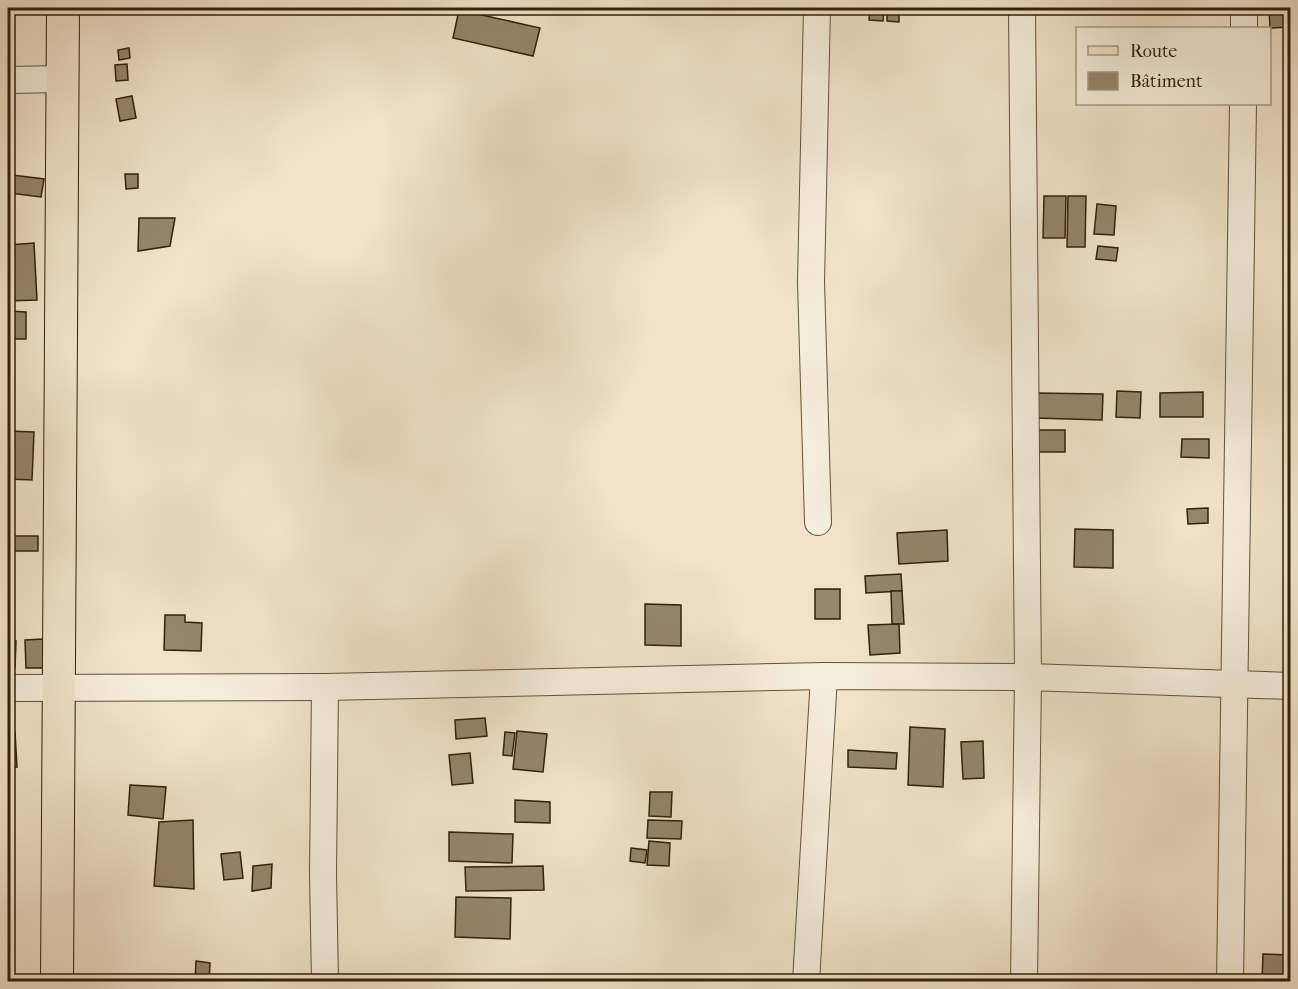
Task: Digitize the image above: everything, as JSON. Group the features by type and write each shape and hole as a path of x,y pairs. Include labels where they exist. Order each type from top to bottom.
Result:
{"main road":[{"path":"57,981 63,8"}],"street":[{"path":"817,8 811,282 818,522"},
{"path":"1022,8 1028,677 1024,981"},
{"path":"1244,8 1244,27"},
{"path":"8,80 62,80"},
{"path":"1230,981 1243,105"},
{"path":"806,981 824,676"},
{"path":"8,688 325,687 824,676 1028,677 1290,686"},
{"path":"325,687 323,874 325,981"}],"building":[{"path":"870,8 884,8 883,21 869,20"},
{"path":"887,8 899,8 899,22 887,21"},
{"path":"1269,8 1290,8 1290,27 1270,27"},
{"path":"459,10 540,28 533,56 453,38"},
{"path":"129,48 130,58 119,60 118,50"},
{"path":"127,64 128,80 116,81 115,65"},
{"path":"132,96 136,118 120,121 116,99"},
{"path":"125,174 138,174 138,188 126,189"},
{"path":"12,175 44,179 41,197 10,193"},
{"path":"1044,196 1066,196 1065,238 1043,238"},
{"path":"1068,196 1086,196 1085,247 1067,247"},
{"path":"1097,204 1116,206 1114,235 1094,234"},
{"path":"139,218 175,218 170,246 138,251"},
{"path":"34,243 37,300 8,301 8,245"},
{"path":"1098,246 1118,248 1116,261 1096,259"},
{"path":"8,311 26,312 26,339 8,339"},
{"path":"1117,391 1141,392 1140,418 1116,417"},
{"path":"1203,392 1203,417 1160,417 1160,393"},
{"path":"1036,393 1103,394 1102,420 1035,418"},
{"path":"1035,430 1065,430 1065,452 1035,452"},
{"path":"8,431 34,432 32,480 8,479"},
{"path":"1182,439 1209,439 1209,458 1181,457"},
{"path":"1208,508 1208,523 1188,524 1187,509"},
{"path":"1075,529 1113,530 1113,568 1074,567"},
{"path":"947,530 948,561 899,564 897,533"},
{"path":"8,536 38,536 38,551 8,551"},
{"path":"901,574 902,591 866,593 865,576"},
{"path":"815,589 840,589 840,619 815,619"},
{"path":"891,591 902,591 904,624 892,624"},
{"path":"645,604 681,605 681,646 645,645"},
{"path":"165,615 185,615 185,622 202,623 201,651 164,650"},
{"path":"899,624 900,653 870,655 868,625"},
{"path":"43,639 44,668 26,668 25,640"},
{"path":"8,641 16,641 15,667 8,667"},
{"path":"485,718 487,736 456,739 455,720"},
{"path":"910,727 945,729 943,787 908,785"},
{"path":"517,731 547,734 543,772 513,769"},
{"path":"8,732 15,732 17,767 8,768"},
{"path":"505,732 515,733 512,756 503,755"},
{"path":"983,741 984,778 963,779 961,742"},
{"path":"848,750 897,753 896,769 848,767"},
{"path":"470,753 473,783 452,785 449,755"},
{"path":"130,785 166,787 163,819 128,815"},
{"path":"650,792 672,792 671,817 649,816"},
{"path":"515,800 550,802 550,823 515,822"},
{"path":"193,820 194,889 154,886 159,822"},
{"path":"648,820 682,821 681,839 647,838"},
{"path":"449,832 513,834 512,863 449,861"},
{"path":"649,841 670,843 669,866 647,865"},
{"path":"631,848 647,850 645,863 630,861"},
{"path":"240,852 243,878 224,880 221,854"},
{"path":"272,864 271,888 252,891 253,866"},
{"path":"543,866 544,890 466,891 465,867"},
{"path":"456,897 511,898 510,939 455,937"},
{"path":"1263,954 1290,955 1290,982 1262,982"},
{"path":"196,961 210,963 209,982 195,982"}]}
